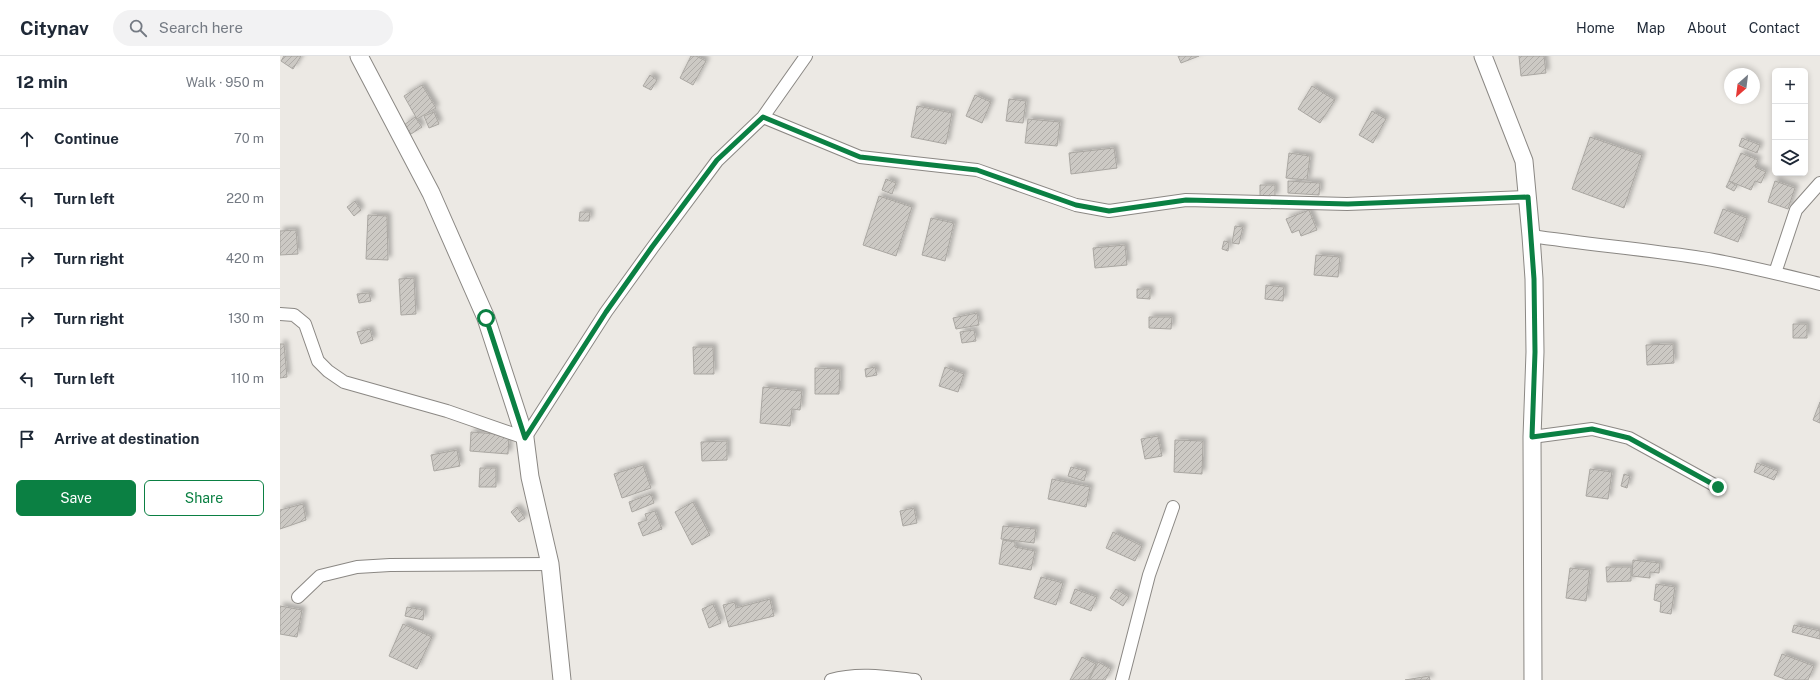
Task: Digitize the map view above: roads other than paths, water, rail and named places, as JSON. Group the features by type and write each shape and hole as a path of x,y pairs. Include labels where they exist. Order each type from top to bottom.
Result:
{"main road":[{"path":"359,56 431,193 486,318 525,438 530,477 550,564 562,680"},
{"path":"1484,56 1524,161 1528,197 1534,279 1535,352 1532,437 1533,680"}],"street":[{"path":"280,314 294,315 305,324 318,361 328,371 344,382 447,411 525,438 606,312 652,247 717,160 763,117 806,56"},
{"path":"763,117 860,157 977,170 1076,205 1109,211 1186,200 1348,204 1528,197"},
{"path":"1775,273 1796,210 1820,183"},
{"path":"1531,236 1696,257 1820,284"},
{"path":"1532,437 1592,429 1629,438 1718,487"},
{"path":"1122,680 1149,575 1173,507"},
{"path":"298,597 320,576 357,568 414,565 550,564"},
{"path":"831,680 840,677 874,676 915,680"}]}
